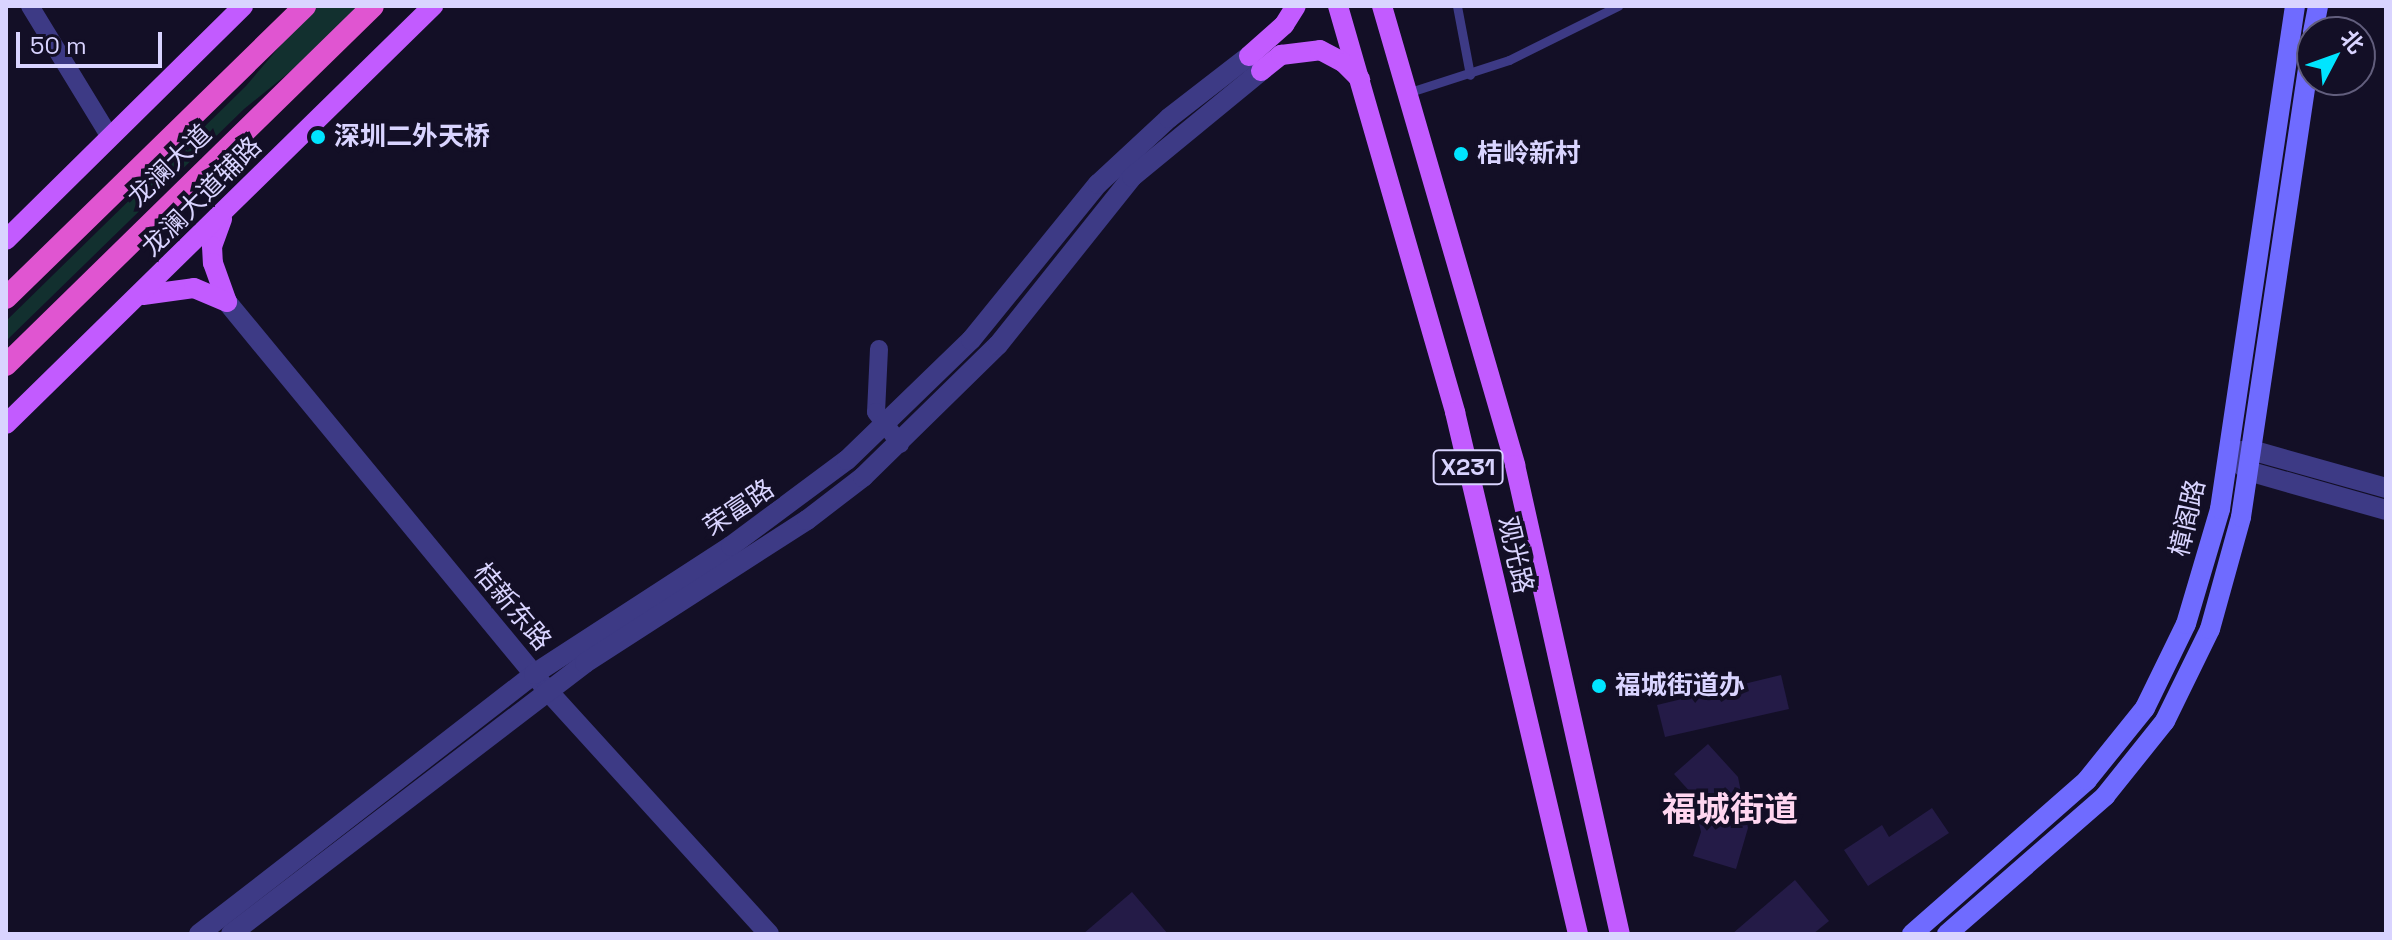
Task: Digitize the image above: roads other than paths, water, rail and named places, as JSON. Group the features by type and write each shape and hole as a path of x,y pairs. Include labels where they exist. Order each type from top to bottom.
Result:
{"highway":[{"path":"253,56 296,6"},
{"name":"龙澜大道","path":"6,298 305,6"},
{"name":"龙澜大道","path":"6,365 373,6"},
{"path":"288,90 392,6"}],"main road":[{"path":"6,240 243,6"},
{"name":"龙澜大道辅路","path":"6,424 223,215 433,6"},
{"path":"1255,64 1296,6"},
{"name":"观光路","path":"1338,6 1455,412 1578,934"},
{"name":"观光路","path":"1382,6 1410,92 1515,465 1620,934"},
{"name":"樟阁路","path":"1912,934 2055,813 2145,708 2169,664 2203,572 2228,453 2295,6"},
{"path":"1255,64 1281,55 1320,50 1344,63 1362,83"},
{"name":"樟阁路","path":"1947,934 2070,831 2165,721 2210,629 2248,471 2304,96"},
{"path":"223,215 212,246 213,263 227,302"},
{"path":"136,298 176,286 227,302"}],"street":[{"path":"30,6 110,137"},
{"name":"荣富路","path":"231,934 310,859 534,674 791,505 885,426 971,340 1098,184 1169,118 1255,64"},
{"name":"荣富路","path":"199,934 547,690 807,520 900,444 998,345 1132,177 1255,64"},
{"name":"桔新东路","path":"227,302 547,690 769,934"},
{"path":"879,349 876,412 900,444"},
{"path":"2228,453 2251,450 2386,488"},
{"path":"2228,453 2248,471 2386,510"}],"lane":[{"path":"1457,6 1470,75"},
{"path":"1410,92 1470,75 1618,6"}],"place":[{"name":"深圳二外天桥","path":"318,137"},
{"name":"桔岭新村","path":"1461,154"},
{"name":"福城街道办","path":"1599,686"}],"district":[{"name":"福城街道","path":"1730,810"}]}
